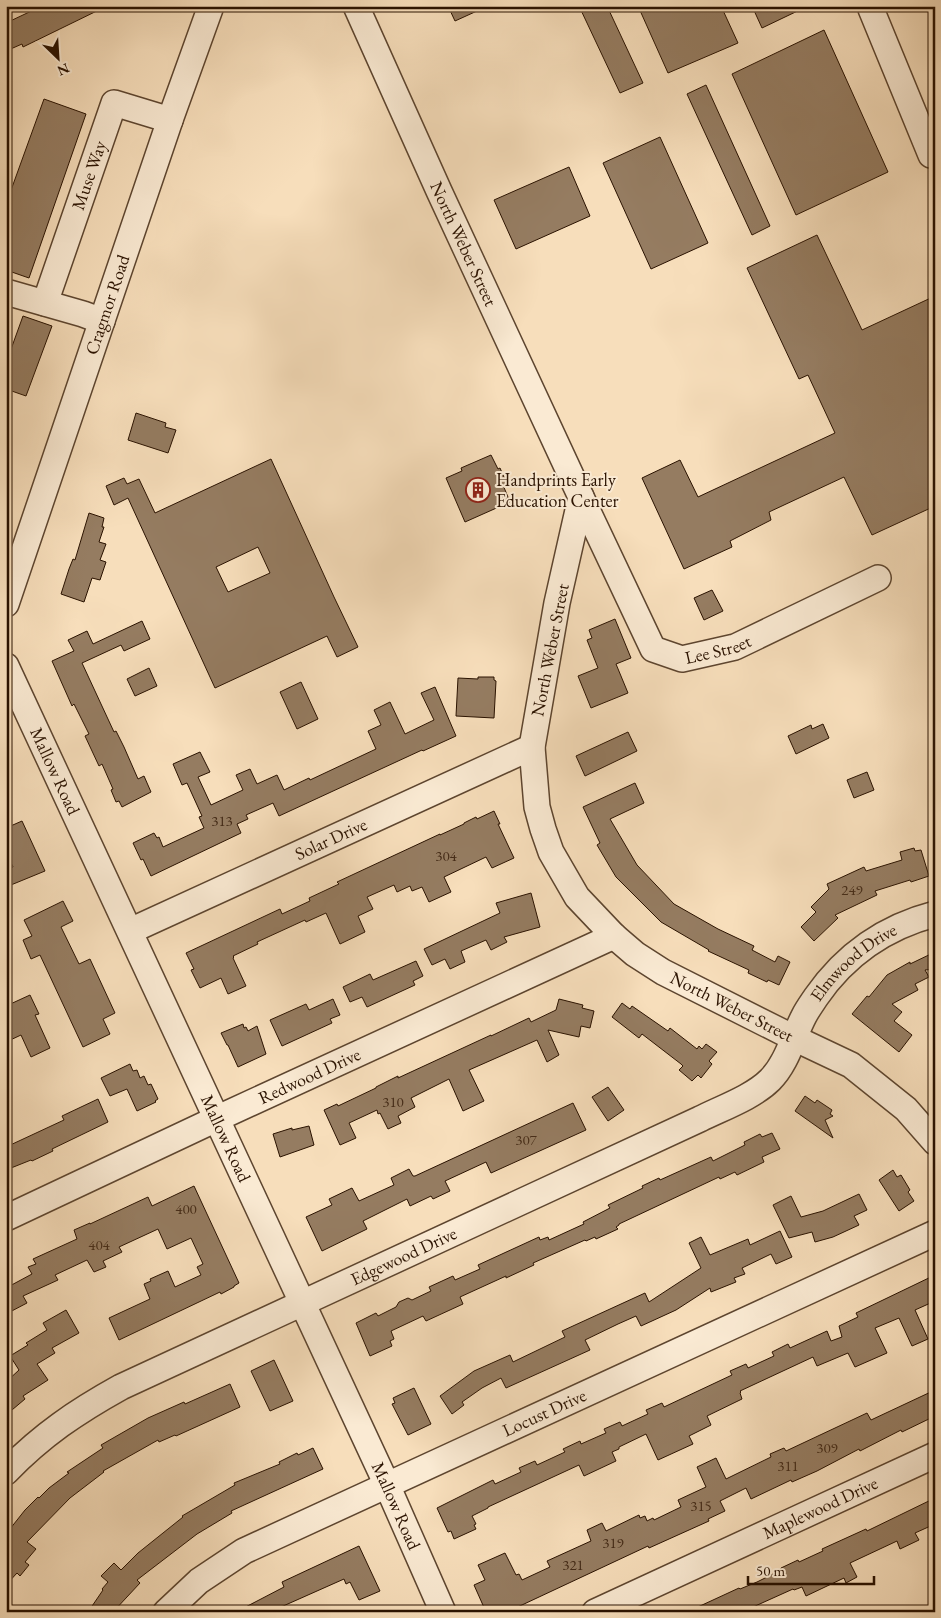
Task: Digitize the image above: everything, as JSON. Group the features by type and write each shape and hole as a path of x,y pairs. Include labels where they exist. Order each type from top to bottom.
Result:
{"street":[{"name":"Cragmor Road","path":"6,604 170,120 211,6"},
{"name":"North Weber Street","path":"356,6 439,192 581,497 558,604 532,747 537,807 551,852 577,898 614,936 635,954 663,972 851,1065 906,1109 935,1142"},
{"path":"871,6 931,155"},
{"name":"Muse Way","path":"45,303 114,102 170,120"},
{"path":"6,292 102,321"},
{"name":"Lee Street","path":"581,497 653,649 682,659 735,647 878,578"},
{"name":"Mallow Road","path":"6,666 259,1210 443,1612"},
{"name":"Solar Drive","path":"130,932 532,747"},
{"name":"Elmwood Drive","path":"794,1038 804,1015 829,978 854,955 883,934 914,919 935,914"},
{"name":"Redwood Drive","path":"6,1218 614,936"},
{"name":"Edgewood Drive","path":"6,1472 33,1445 86,1406 121,1387 700,1119 756,1091 771,1080 794,1038"},
{"name":"Locust Drive","path":"166,1612 199,1581 244,1551 935,1233"},
{"name":"Maplewood Drive","path":"595,1612 935,1455"}],"building":[{"path":"42,6 107,6 23,47 22,44 6,51 6,23"},
{"path":"448,6 488,6 455,21"},
{"path":"579,6 607,6 643,83 620,93"},
{"path":"638,6 721,6 738,43 668,73"},
{"path":"752,6 808,6 762,28"},
{"path":"824,30 888,172 796,215 732,74"},
{"path":"706,85 770,226 752,235 687,94"},
{"path":"44,99 86,114 29,278 6,270 6,204"},
{"path":"660,137 708,243 651,269 603,163"},
{"path":"569,167 590,216 516,249 494,200"},
{"path":"817,235 862,330 935,296 935,506 872,535 844,477 769,512 771,520 730,541 732,547 684,569 642,478 680,460 698,497 835,433 808,375 799,379 747,268"},
{"path":"23,316 52,326 26,396 6,389 6,363"},
{"path":"136,413 166,423 165,427 176,430 168,453 128,440"},
{"name":"Handprints Early Education Center","path":"491,455 498,469 500,468 507,484 503,485 510,502 465,522 446,478 462,471 461,468"},
{"path":"271,459 358,647 337,657 327,636 215,688 128,498 114,505 106,486 124,478 127,484 139,479 155,513","holes":["258,547 270,573 228,592 216,567"]},
{"path":"89,513 104,518 102,527 104,527 99,542 106,544 100,560 106,562 100,580 92,578 84,602 61,594 73,559 75,560"},
{"path":"712,590 723,611 704,620 694,598"},
{"path":"615,619 631,658 616,664 628,693 591,708 578,676 598,668 587,640 592,638 589,630"},
{"path":"142,621 150,639 124,651 121,645 82,663 138,779 144,776 151,792 122,807 119,801 116,802 111,790 113,789 102,764 99,766 85,736 89,734 74,704 72,706 52,661 74,651 68,640 87,631 93,644"},
{"path":"149,668 157,686 135,696 127,679"},
{"path":"478,677 494,677 496,681 494,718 456,716 458,678 478,679"},
{"path":"301,682 318,719 297,729 280,692"},
{"path":"435,687 456,736 279,816 273,803 246,815 248,819 237,824 241,833 151,876 133,843 154,833 157,838 159,837 163,847 204,828 199,817 202,816 187,783 182,785 173,764 200,752 210,772 198,777 211,805 243,790 236,775 250,769 257,784 277,775 284,790 376,749 368,731 381,725 374,710 390,702 405,734 434,720 421,693"},
{"path":"823,724 829,738 796,754 788,736 811,725 812,729"},
{"path":"628,732 637,751 585,776 576,756"},
{"path":"867,772 874,790 854,798 847,780"},
{"path":"635,783 644,803 610,819 637,865 674,904 718,929 754,946 752,950 775,962 778,956 790,962 779,985 768,980 767,982 748,973 749,970 708,951 661,922 616,877 597,845 600,843 583,807"},
{"path":"494,811 514,858 492,868 486,857 444,877 451,892 429,902 422,887 412,891 410,886 397,892 394,885 367,897 373,909 358,916 365,932 340,944 326,913 306,922 305,920 257,942 258,944 233,956 246,986 228,994 221,978 200,988 191,970 194,969 186,953 280,909 282,914 310,901 309,898 339,884 337,882 476,817 477,819"},
{"path":"22,821 45,871 6,887 6,870 13,867 6,852 6,828"},
{"path":"914,848 915,851 921,850 929,876 875,891 877,895 835,915 838,918 814,941 801,927 816,912 811,907 829,889 827,884 864,867 866,871 902,860 900,852"},
{"path":"531,893 540,927 504,937 507,942 491,950 486,940 461,951 465,962 450,969 445,959 432,965 424,949 500,913 496,903"},
{"path":"63,901 73,921 61,927 79,964 90,959 115,1013 103,1019 110,1034 83,1047 40,955 31,959 23,940 32,936 24,920"},
{"path":"935,952 935,969 925,970 929,977 915,984 918,990 892,1004 902,1012 894,1021 912,1035 899,1052 852,1014 887,975 910,962 910,964"},
{"path":"416,961 423,976 413,981 415,985 367,1007 362,997 350,1002 343,987 370,974 373,980"},
{"path":"30,995 39,1014 35,1015 50,1048 31,1057 21,1035 6,1042 6,1006"},
{"path":"333,999 340,1015 330,1019 332,1023 282,1046 270,1020 306,1004 309,1010"},
{"path":"559,999 583,1005 582,1008 594,1011 590,1028 581,1026 579,1037 548,1030 559,1055 547,1062 537,1040 469,1070 484,1101 463,1111 449,1079 411,1098 415,1107 398,1116 401,1123 388,1129 377,1110 349,1123 356,1138 340,1145 324,1110 337,1104 338,1106 398,1076 398,1078 529,1018 531,1022 556,1010"},
{"path":"622,1003 630,1009 632,1006 668,1031 670,1028 697,1049 699,1046 702,1049 706,1044 717,1052 709,1061 712,1064 701,1078 698,1075 692,1081 679,1070 683,1066 681,1064 642,1034 639,1038 612,1017"},
{"path":"243,1024 244,1028 246,1027 248,1031 257,1026 266,1054 238,1067 221,1033"},
{"path":"130,1064 133,1071 137,1070 140,1078 144,1076 148,1085 151,1084 158,1099 156,1102 137,1111 127,1089 110,1096 101,1078"},
{"path":"608,1087 624,1110 608,1121 592,1097"},
{"path":"805,1096 815,1103 817,1100 832,1110 830,1114 833,1116 825,1120 833,1138 795,1111"},
{"path":"98,1099 108,1122 52,1149 53,1151 32,1161 6,1170 6,1147 64,1120 62,1116"},
{"path":"573,1103 586,1130 491,1173 486,1162 445,1181 450,1191 433,1199 431,1196 410,1206 407,1199 363,1221 367,1229 322,1251 306,1217 332,1205 329,1199 352,1188 359,1201 394,1185 391,1178 409,1169 413,1176 415,1176"},
{"path":"309,1126 314,1145 280,1157 273,1134 292,1128 292,1130"},
{"path":"772,1133 780,1149 762,1157 764,1162 737,1175 735,1172 720,1179 719,1177 619,1224 616,1227 618,1229 596,1239 595,1237 585,1240 533,1263 534,1265 506,1278 506,1276 460,1297 463,1304 426,1321 423,1316 391,1331 394,1339 390,1341 392,1346 370,1356 356,1323 376,1313 378,1316 396,1307 399,1302 408,1298 412,1300 431,1291 429,1287 453,1276 455,1280 480,1269 478,1265 539,1237 540,1240 548,1237 549,1240 584,1224 583,1222 610,1208 608,1205 659,1178 660,1180 711,1157 713,1161 745,1145 744,1142 760,1134 762,1137"},
{"path":"893,1170 897,1177 901,1175 914,1201 899,1211 879,1180"},
{"path":"194,1186 239,1283 234,1287 119,1340 109,1318 150,1299 144,1284 151,1281 150,1279 168,1271 175,1287 201,1275 197,1267 203,1264 191,1238 167,1249 158,1229 119,1247 122,1252 103,1261 106,1267 94,1272 87,1260 55,1275 58,1280 23,1296 27,1303 6,1314 6,1288 32,1274 28,1267 36,1264 33,1259 77,1239 74,1230 148,1197 152,1206"},
{"path":"859,1194 867,1210 854,1216 859,1225 833,1237 815,1242 812,1232 789,1238 773,1205 791,1196 801,1217 823,1211"},
{"path":"780,1231 792,1257 776,1264 771,1254 742,1268 745,1274 734,1278 736,1282 711,1292 710,1288 676,1310 641,1326 636,1316 618,1324 585,1340 590,1350 506,1388 501,1378 462,1402 464,1405 452,1414 440,1396 474,1371 510,1355 513,1362 565,1337 562,1331 645,1293 649,1302 701,1268 689,1243 701,1237 710,1255 748,1239 750,1245"},
{"path":"935,1275 935,1301 915,1310 928,1339 912,1346 899,1318 875,1328 887,1353 855,1367 848,1353 817,1366 813,1357 740,1391 742,1399 707,1416 711,1425 689,1436 693,1444 658,1460 646,1434 612,1452 616,1461 584,1476 579,1465 472,1516 476,1529 454,1539 451,1531 448,1532 437,1508 493,1480 495,1484 521,1472 519,1468 535,1461 537,1465 565,1452 563,1449 580,1441 581,1444 606,1433 604,1429 620,1422 622,1426 648,1414 646,1410 662,1403 664,1407 732,1375 730,1371 746,1364 748,1368 774,1356 772,1352 788,1344 790,1348 827,1331 831,1341 842,1337 839,1326 858,1317 856,1313"},
{"path":"66,1310 79,1333 52,1348 55,1353 37,1364 48,1380 23,1396 25,1399 6,1415 6,1382 19,1370 10,1356 47,1330 43,1323"},
{"path":"274,1360 293,1401 270,1411 251,1371"},
{"path":"230,1384 240,1407 176,1436 159,1442 158,1440 103,1471 70,1498 27,1542 36,1549 25,1562 29,1565 20,1576 17,1573 6,1585 6,1534 38,1497 69,1473 67,1472 103,1448 101,1445 148,1418"},
{"path":"414,1388 431,1424 408,1435 392,1404 395,1403 393,1398"},
{"path":"935,1390 935,1416 902,1432 901,1430 860,1451 859,1449 817,1471 792,1482 791,1480 751,1499 746,1488 720,1501 725,1511 708,1519 709,1521 649,1548 648,1546 507,1612 486,1612 474,1585 485,1580 478,1565 505,1553 516,1575 519,1574 522,1580 550,1567 547,1561 591,1541 587,1530 602,1523 606,1531 639,1515 640,1518 645,1516 647,1521 653,1518 654,1520 681,1507 678,1500 706,1487 697,1467 716,1458 726,1479 771,1457 770,1454 784,1448 786,1451 867,1413 871,1420"},
{"path":"313,1448 323,1469 231,1511 232,1513 197,1534 137,1580 140,1583 113,1612 88,1612 108,1582 101,1576 114,1563 121,1570 182,1516 235,1485 234,1483 280,1464 279,1462 297,1453 298,1455"},
{"path":"935,1498 935,1524 915,1533 919,1540 900,1549 897,1541 850,1563 857,1577 846,1583 844,1578 806,1596 802,1587 793,1589 742,1612 687,1612 739,1588 757,1582 781,1570 781,1568 798,1560 799,1562 823,1551 822,1549 866,1529 867,1531"},
{"path":"359,1546 380,1591 359,1600 350,1582 346,1584 344,1579 281,1607 283,1612 236,1612 284,1587 282,1582"}],"place":[{"name":"Handprints Early Education Center","path":"478,490"}]}
